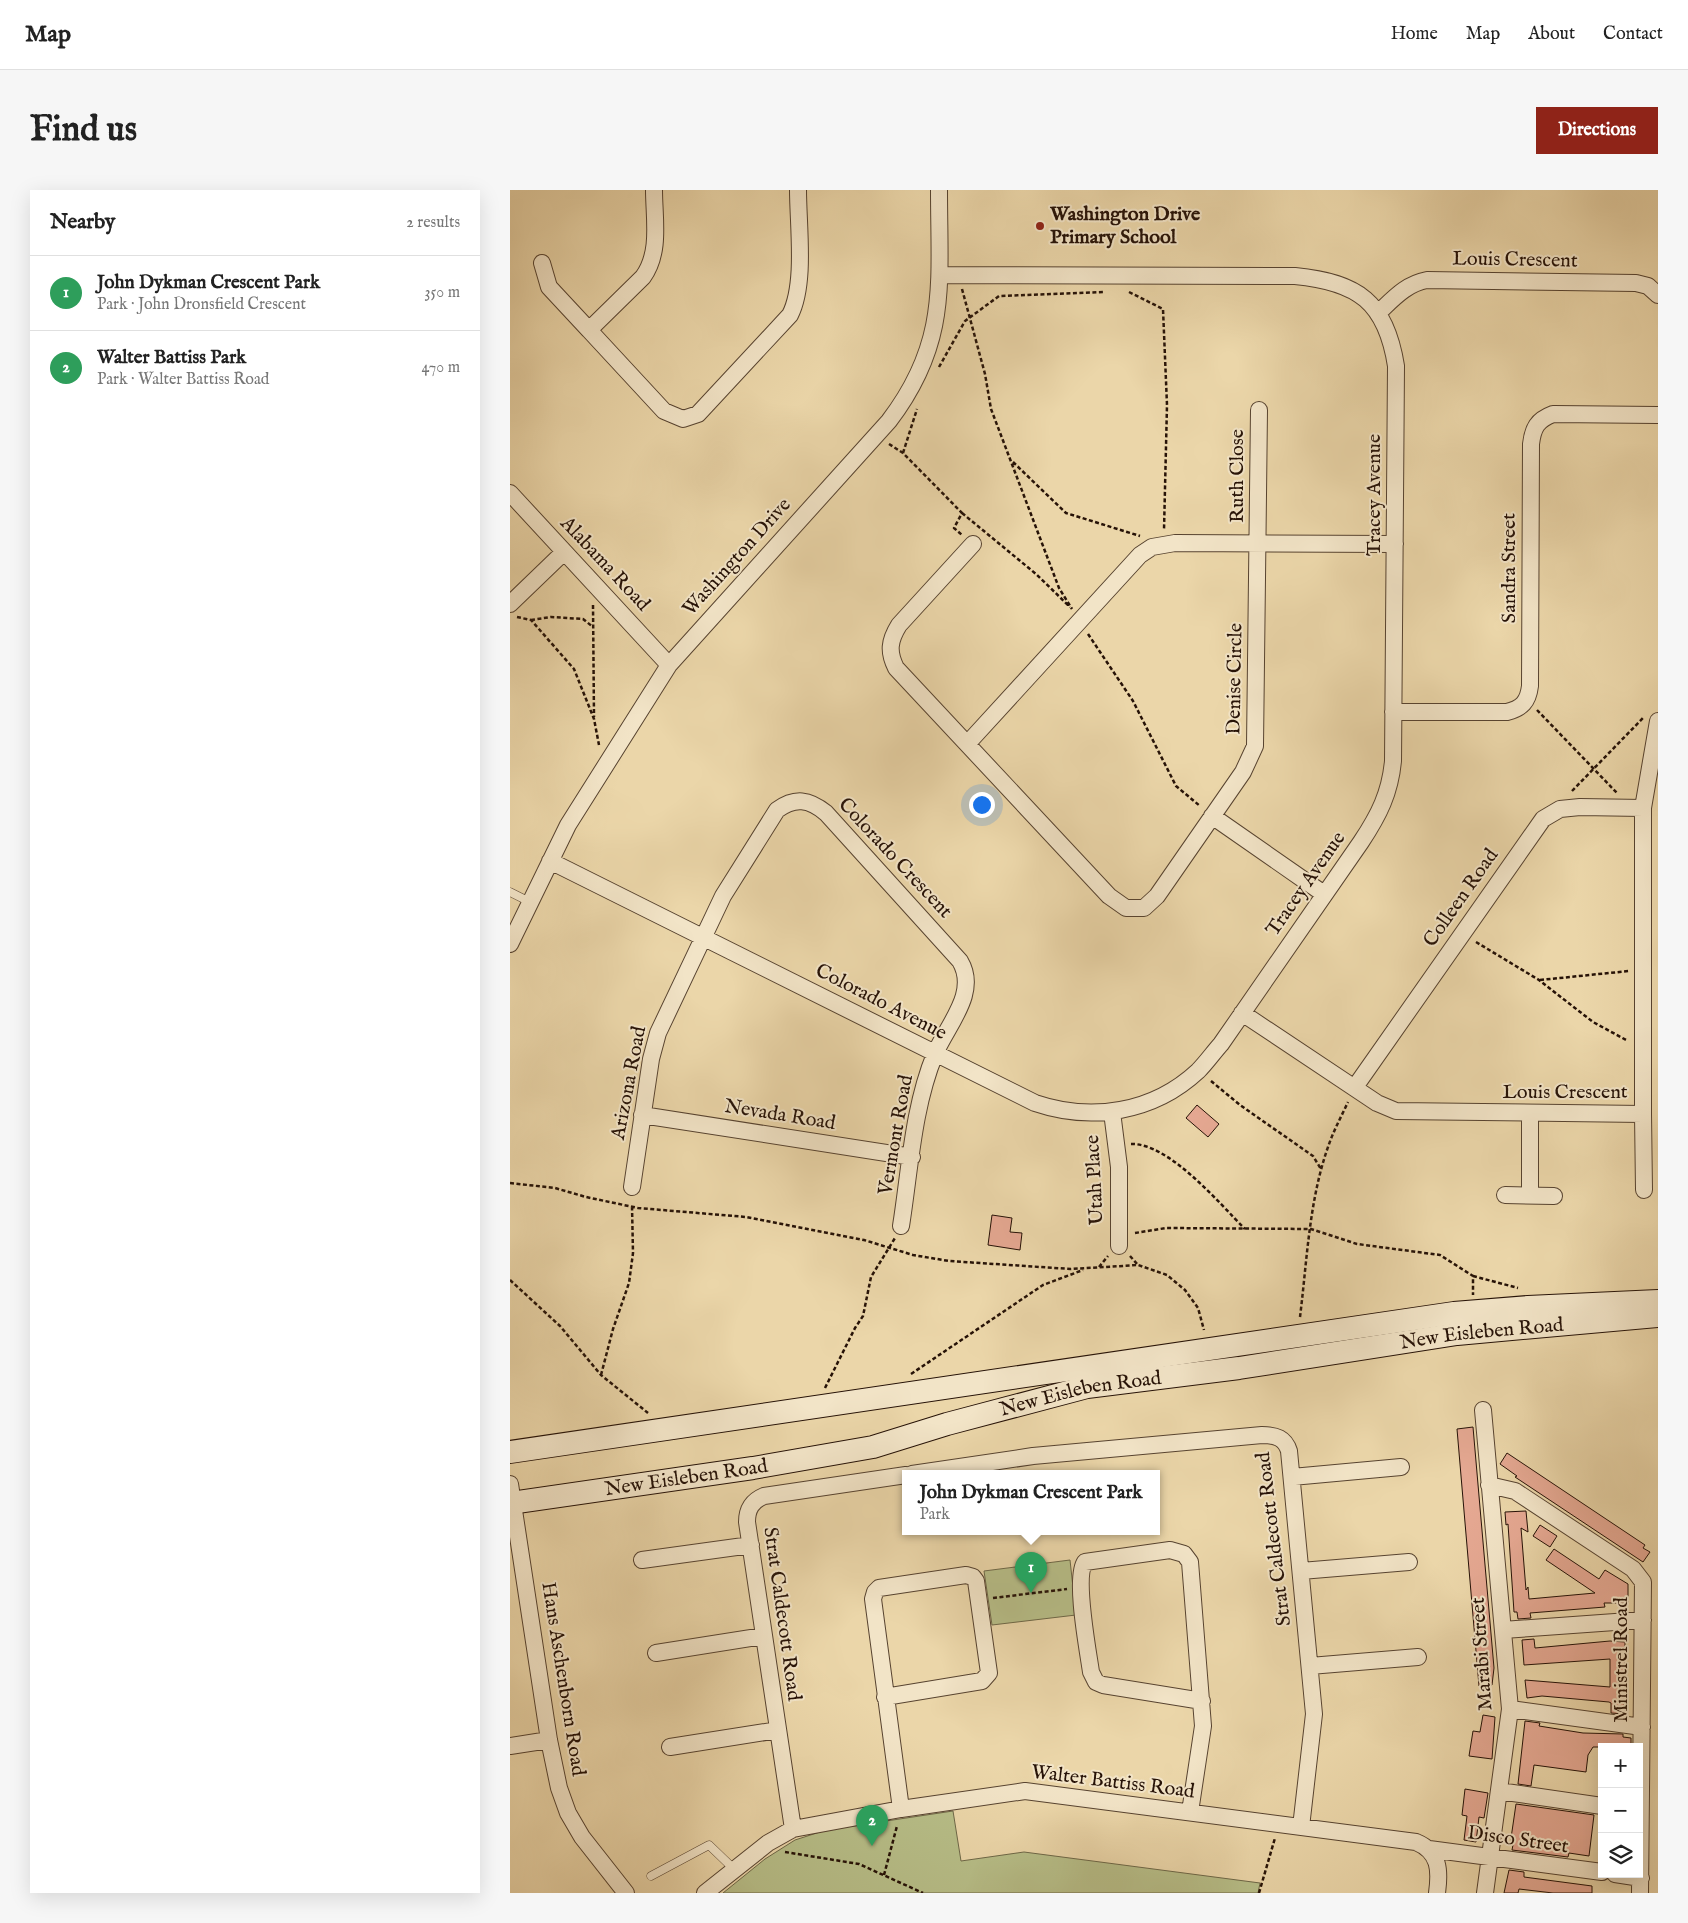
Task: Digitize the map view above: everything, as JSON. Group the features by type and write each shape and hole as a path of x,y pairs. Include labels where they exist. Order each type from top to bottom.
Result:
{"main road":[{"name":"New Eisleben Road","path":"510,1452 1454,1313 1528,1307 1658,1301"},
{"name":"New Eisleben Road","path":"511,1497 752,1468 873,1447 947,1424 1087,1387 1239,1368 1457,1334 1658,1316"}],"street":[{"path":"589,330 649,268 655,248 654,190"},
{"path":"542,263 549,287 664,411 683,419 698,414 790,315 795,305 799,281 798,190"},
{"name":"Washington Drive","path":"510,944 568,825 669,664 877,435 908,397 922,370 934,331 938,308 940,275 939,190"},
{"name":"Tracey Avenue","path":"940,275 1295,276 1321,278 1355,292 1379,312 1391,344 1396,366 1395,544 1393,761 1387,798 1374,822 1242,1013 1198,1071"},
{"name":"Louis Crescent","path":"1379,312 1405,288 1417,282 1427,280 1636,283 1648,286 1658,295"},
{"name":"Ruth Close","path":"1258,543 1259,410"},
{"name":"Sandra Street","path":"1393,712 1507,712 1518,709 1525,703 1530,686 1530,444 1533,429 1541,419 1553,414 1658,415"},
{"name":"Alabama Road","path":"510,493 669,664"},
{"name":"Denise Circle","path":"973,544 910,612 892,636 889,647 896,668 968,743 1108,896 1126,908 1135,910 1150,905 1243,772 1255,746 1258,543"},
{"path":"968,743 1076,614 1140,555 1152,547 1163,544 1395,544"},
{"path":"510,604 564,552"},
{"name":"Louis Crescent","path":"1242,1013 1378,1103 1396,1111 1643,1114 1643,808 1651,718"},
{"name":"Colorado Crescent","path":"704,937 723,896 777,810 786,803 795,801 816,805 960,961 967,972 968,983 964,998 936,1053"},
{"name":"Colleen Road","path":"1355,1087 1544,819 1560,809 1567,808 1643,808"},
{"path":"1212,816 1324,894"},
{"name":"Colorado Avenue","path":"550,860 1035,1103 1058,1111 1080,1114 1112,1112 1140,1105 1162,1096 1198,1071"},
{"name":"Arizona Road","path":"632,1187 651,1059 658,1033 704,937"},
{"name":"Vermont Road","path":"901,1226 921,1098 936,1053"},
{"name":"Utah Place","path":"1112,1112 1117,1144 1119,1241"},
{"path":"1530,1113 1530,1196"},
{"name":"Nevada Road","path":"642,1114 912,1157"},
{"path":"1643,1114 1644,1190"},
{"path":"1505,1195 1554,1196"},
{"name":"Marabi Street","path":"1483,1410 1510,1708 1485,1893"},
{"name":"Strat Caldecott Road","path":"939,1470 1033,1456 1272,1435 1284,1440 1287,1445 1292,1476 1314,1721 1301,1827"},
{"path":"1292,1476 1401,1467"},
{"name":"Strat Caldecott Road","path":"792,1829 747,1516 751,1505 759,1498 902,1476"},
{"name":"Ministrel Road","path":"1489,1485 1515,1490 1633,1569 1643,1582 1641,1885"},
{"name":"Hans Aschenborn Road","path":"511,1497 549,1740 559,1788 568,1813 582,1836 626,1893"},
{"path":"642,1560 750,1545"},
{"path":"1190,1812 1203,1726 1202,1701 1191,1567 1184,1554 1170,1550 1088,1560 1082,1565 1081,1588 1091,1672 1096,1682 1103,1685 1202,1701"},
{"path":"1301,1572 1409,1562"},
{"path":"885,1696 985,1680 989,1672 976,1581 973,1577 966,1575 879,1588 875,1592 873,1599 885,1696 901,1809"},
{"path":"1503,1630 1643,1620"},
{"path":"656,1653 764,1636"},
{"path":"1310,1666 1418,1657"},
{"path":"1510,1708 1642,1727"},
{"path":"670,1747 778,1730"},
{"path":"510,1746 549,1740"},
{"name":"Walter Battiss Road","path":"705,1893 768,1843 792,1829 901,1809 1024,1791 1416,1842 1429,1849"},
{"path":"1498,1791 1598,1805"},
{"path":"1429,1849 1438,1868 1437,1893"},
{"name":"Disco Street","path":"1429,1849 1598,1871"},
{"path":"1624,1878 1641,1885"}],"lane":[{"path":"510,892 530,902"},
{"path":"651,1876 709,1844 735,1870"}],"path":[{"path":"960,275 985,374 991,409 1013,462 1059,588 1111,670 1133,700 1176,786 1212,816"},
{"path":"938,368 965,321 999,296 1109,292"},
{"path":"1013,462 1066,513 1163,544 1167,405 1163,310 1129,292"},
{"path":"902,453 920,400"},
{"path":"877,435 902,453 962,513 1036,574 1076,614"},
{"path":"962,513 954,528 973,544"},
{"path":"594,583 593,627 596,678 594,719"},
{"path":"510,616 531,620 551,617 584,619 593,627"},
{"path":"531,620 574,669 594,719 604,768"},
{"path":"1539,711 1621,798"},
{"path":"1571,793 1594,768 1651,718"},
{"path":"1463,932 1482,947 1539,980 1593,1022 1644,1051"},
{"path":"1539,980 1644,969"},
{"path":"1198,1071 1240,1105 1313,1156 1321,1170"},
{"path":"1300,1324 1311,1229 1321,1170 1328,1146 1355,1087"},
{"path":"1117,1144 1143,1144 1188,1172 1245,1229"},
{"path":"510,1183 555,1188 632,1206 746,1217 864,1240 948,1261 1012,1266 1087,1268 1138,1264 1167,1275 1185,1290 1198,1308 1206,1338"},
{"path":"601,1375 613,1330 629,1283 632,1253 632,1187"},
{"path":"822,1394 863,1316 871,1277 890,1248 901,1226"},
{"path":"1119,1241 1166,1228 1311,1229 1357,1244 1440,1255 1474,1276 1523,1289"},
{"path":"909,1376 1044,1285 1087,1268"},
{"path":"1473,1300 1474,1276"},
{"path":"510,1280 560,1326 601,1375 648,1413"},
{"path":"979,1599 1081,1588"},
{"path":"884,1875 901,1809"},
{"path":"1259,1893 1278,1824"},
{"path":"768,1843 791,1854 859,1864 923,1893"}],"green space":[{"path":"1070,1560 1076,1615 992,1625 984,1571"},
{"path":"953,1811 961,1861 1024,1852 1260,1883 1258,1893 723,1893 765,1859 795,1840 826,1830"}],"building":[{"path":"1197,1105 1219,1124 1208,1137 1186,1118"},
{"path":"992,1215 1012,1218 1010,1232 1022,1233 1020,1250 988,1245"},
{"path":"1473,1427 1494,1668 1492,1685 1479,1686 1457,1429"},
{"path":"1507,1453 1645,1545 1643,1548 1650,1552 1643,1562 1515,1477 1517,1476 1500,1464"},
{"path":"1526,1511 1528,1532 1521,1528 1526,1590 1528,1587 1529,1599 1595,1593 1546,1560 1554,1549 1599,1579 1605,1570 1628,1584 1628,1603 1604,1603 1605,1607 1530,1613 1531,1618 1518,1619 1517,1612 1514,1612 1508,1524 1506,1525 1505,1512"},
{"path":"1540,1525 1557,1536 1550,1547 1533,1536"},
{"path":"1534,1639 1535,1648 1610,1641 1625,1642 1624,1714 1611,1713 1611,1703 1609,1702 1542,1696 1527,1698 1525,1680 1610,1687 1610,1659 1524,1665 1522,1640"},
{"path":"1483,1715 1495,1717 1492,1759 1469,1756 1473,1731 1480,1732"},
{"path":"1525,1721 1540,1723 1539,1726 1583,1733 1623,1734 1623,1737 1631,1738 1631,1743 1598,1743 1598,1747 1593,1747 1588,1755 1586,1772 1534,1765 1531,1786 1518,1784"},
{"path":"1465,1789 1488,1793 1484,1818 1479,1817 1476,1842 1464,1840 1467,1816 1462,1815"},
{"path":"1516,1804 1594,1815 1589,1856 1569,1853 1568,1857 1512,1850 1513,1845 1510,1845"},
{"path":"1509,1870 1524,1872 1524,1877 1592,1886 1592,1893 1553,1893 1519,1889 1518,1893 1504,1893"}],"place":[{"name":"Washington Drive Primary School","path":"1040,226"},
{"name":"John Dykman Crescent Park","path":"1031,1593"},
{"name":"Walter Battiss Park","path":"872,1846"}]}
